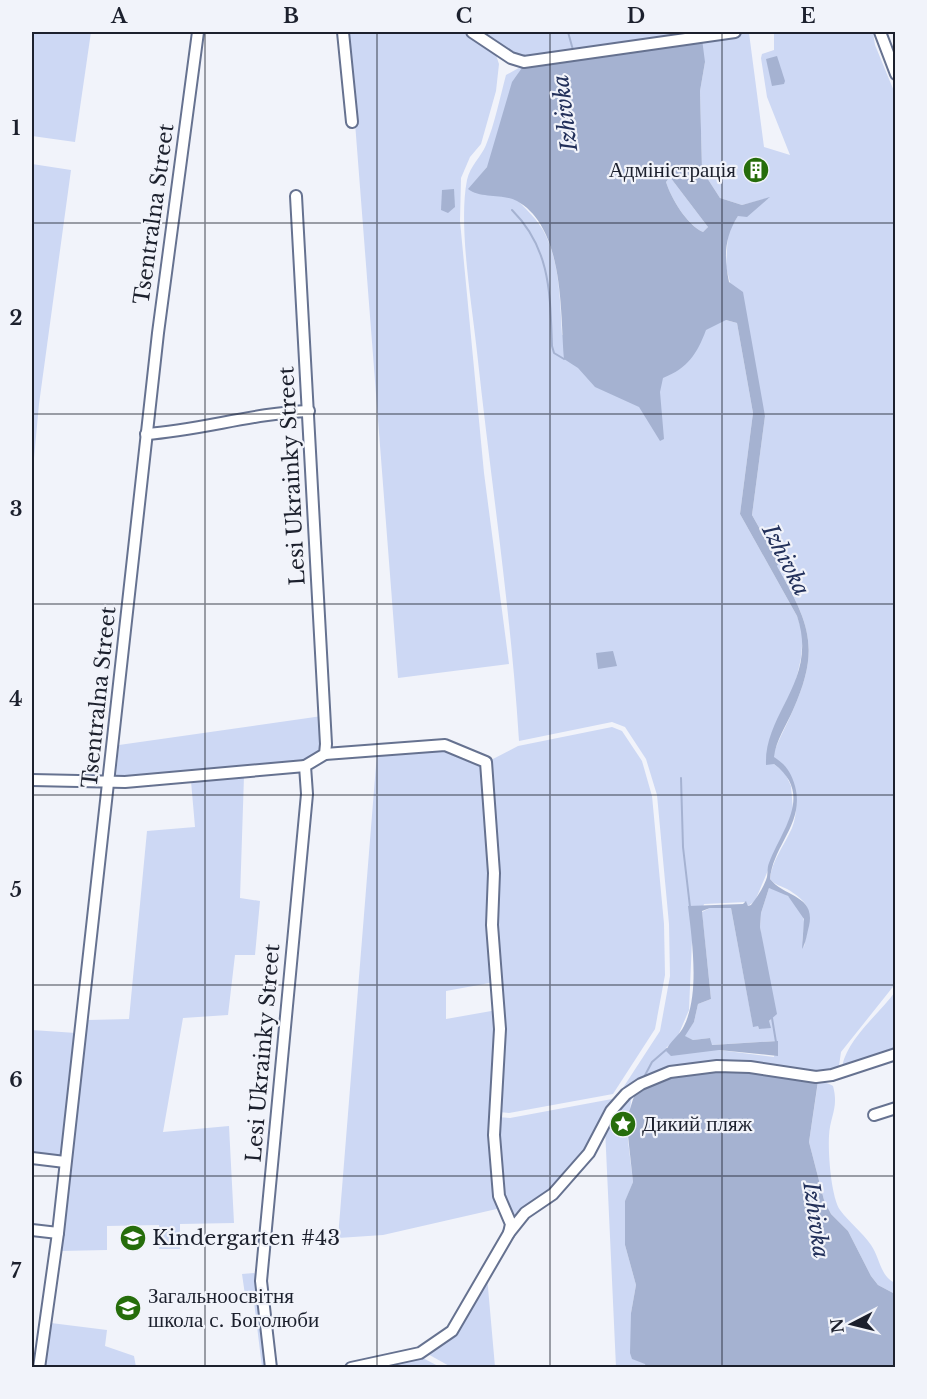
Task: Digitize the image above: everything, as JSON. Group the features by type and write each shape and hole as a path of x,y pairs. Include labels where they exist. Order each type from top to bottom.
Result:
{"street":[{"name":"Tsentralna Street","path":"39,1368 58,1233 147,434 198,32"},
{"path":"343,32 352,122"},
{"path":"472,32 511,58 524,62 735,32"},
{"path":"880,32 896,74"},
{"name":"Lesi Ukrainky Street","path":"297,196 325,754"},
{"path":"147,434 181,432 275,412 309,411"},
{"path":"32,780 124,782 305,766 325,754 445,745 458,752 484,759 488,768 494,873 492,925 500,1029 495,1146 499,1196 511,1224 509,1233"},
{"name":"Lesi Ukrainky Street","path":"271,1368 261,1281 307,794 305,766"},
{"path":"351,1368 420,1353 441,1341 452,1331 509,1233 525,1213 553,1194 588,1153 611,1111 626,1094 640,1084 670,1072 717,1066 750,1067 816,1077 896,1054"},
{"path":"874,1115 896,1108"},
{"path":"32,1158 65,1162"},
{"path":"32,1230 58,1233"}],"shaded area":[{"path":"32,32 91,32 75,142 32,136"},
{"path":"348,32 462,32 496,55 499,64 496,91 481,144 470,157 461,178 460,221 484,473 509,664 398,678"},
{"path":"480,32 708,32 524,57 513,54"},
{"path":"774,32 873,32 875,45 896,96 896,983 841,1052 839,1066 815,1073 750,1065 617,1097 660,1031 670,976 669,924 657,795 646,759 625,727 612,722 519,741 506,595 467,265 464,220 467,180 489,137 506,75 524,65 749,33 764,147 790,155 767,97 761,58 762,54 774,50","holes":["705,62 700,91 702,170 720,198 742,205 769,198 738,216 728,232 726,267 765,416 752,515 779,562 777,566 797,604 808,636 809,652 802,688 774,753 774,758 787,771 792,780 796,809 792,828 776,859 770,879 797,895 807,908 809,921 804,947 804,923 801,911 781,891 769,888 761,913 760,927 773,1018 759,1029 758,1026 753,1026 731,908 710,908 702,912 711,999 698,1004 694,1022 684,1036 693,1040 710,1038 711,1045 777,1041 774,1057 719,1050 666,1048 677,1038 689,1010 692,940 704,904 746,902 748,906 755,901 793,811 791,786 785,773 774,764 771,735 795,685 803,634 797,616 740,514 753,413 737,323 700,313 562,335 556,268 543,230 502,185 469,189 487,167"]},
{"path":"32,164 71,170 39,404 32,480"},
{"path":"670,177 708,227 703,232 691,223 676,203 666,182"},
{"path":"322,716 323,739 320,750 302,764 124,779 116,776 119,745"},
{"path":"612,727 622,731 642,761 652,796 664,924 665,975 655,1029 613,1094 509,1113 499,1112 491,760 518,746"},
{"path":"444,747 482,761 495,982 446,991 446,1019 497,1010 494,1114 501,1208 383,1235 338,1238 377,753"},
{"path":"244,776 240,898 260,901 255,955 235,955 228,1015 183,1018 163,1132 229,1126 234,1223 180,1224 180,1249 159,1249 159,1225 107,1226 107,1250 61,1251 88,1020 129,1019 147,831 195,827 191,781"},
{"path":"895,992 895,1050 842,1066 857,1036"},
{"path":"32,1030 76,1033 61,1158 32,1154"},
{"path":"670,1075 781,1077 822,1082 833,1086 835,1106 829,1143 834,1195 840,1210 867,1240 886,1276 895,1283 895,1294 878,1285 871,1276 848,1231 831,1214 824,1200 809,1142 818,1082"},
{"path":"642,1086 631,1100 630,1112 618,1121 619,1126 627,1132 633,1182 625,1202 625,1245 636,1285 631,1313 646,1367 616,1367 605,1128 613,1112"},
{"path":"612,1099 607,1117 587,1152 559,1184 513,1224 501,1196 498,1117 510,1118"},
{"path":"254,1273 257,1276 267,1367 262,1367 253,1294 245,1295 242,1274"},
{"path":"487,1276 495,1367 451,1367 426,1353 443,1343"},
{"path":"51,1323 107,1330 105,1346 134,1356 136,1367 45,1367"},
{"path":"419,1356 440,1367 363,1368"}],"water":[{"path":"702,39 705,62 700,91 702,170 720,198 742,205 770,197 747,217 738,216 730,232 726,248 726,264 729,282 743,292 765,416 752,515 779,563 777,566 797,604 808,636 809,652 802,688 779,739 774,757 788,769 792,777 797,799 796,811 772,867 770,879 808,908 809,926 802,949 804,919 788,896 769,888 761,913 760,927 777,1014 769,1021 771,1028 759,1029 758,1026 753,1027 731,908 710,908 702,911 711,999 698,1004 694,1022 685,1036 693,1040 710,1038 712,1045 778,1041 778,1056 719,1050 671,1056 666,1051 684,1026 692,999 694,967 688,906 743,904 746,901 748,906 751,905 766,881 769,863 787,825 793,800 792,787 786,775 774,764 766,765 773,728 796,678 801,659 802,639 797,616 740,514 753,413 737,323 726,320 706,330 699,346 685,365 663,378 660,392 664,439 660,441 639,407 595,387 578,368 564,359 557,273 544,231 533,214 517,201 479,194 468,189 487,167 512,82 524,65","holes":["670,177 708,227 703,232 686,217 668,188 666,182"]},
{"path":"777,56 785,81 784,84 772,86 766,59"},
{"path":"454,189 455,207 448,213 441,210 442,190"},
{"path":"613,651 617,666 598,669 596,653"},
{"path":"750,1070 797,1080 818,1081 809,1142 824,1200 831,1214 848,1231 871,1276 878,1285 895,1294 895,1367 646,1368 645,1364 632,1359 630,1353 631,1313 636,1285 625,1245 625,1201 633,1182 626,1117 633,1099 640,1088 649,1081 661,1077 692,1072"}],"waterway":[{"name":"Izhivka","path":"568,32 573,50"},
{"path":"512,210 525,225 541,256 549,290 552,346 554,353 564,359"},
{"path":"681,778 683,847 690,907"},
{"name":"Izhivka","path":"772,1018 776,1042"},
{"path":"643,1079 652,1062 667,1049"}],"place":[{"name":"Адміністрація","path":"756,170"},
{"name":"Дикий пляж","path":"623,1124"},
{"name":"Kindergarten #43","path":"133,1238"},
{"name":"Загальноосвітня школа с. Боголюби","path":"128,1308"}]}
